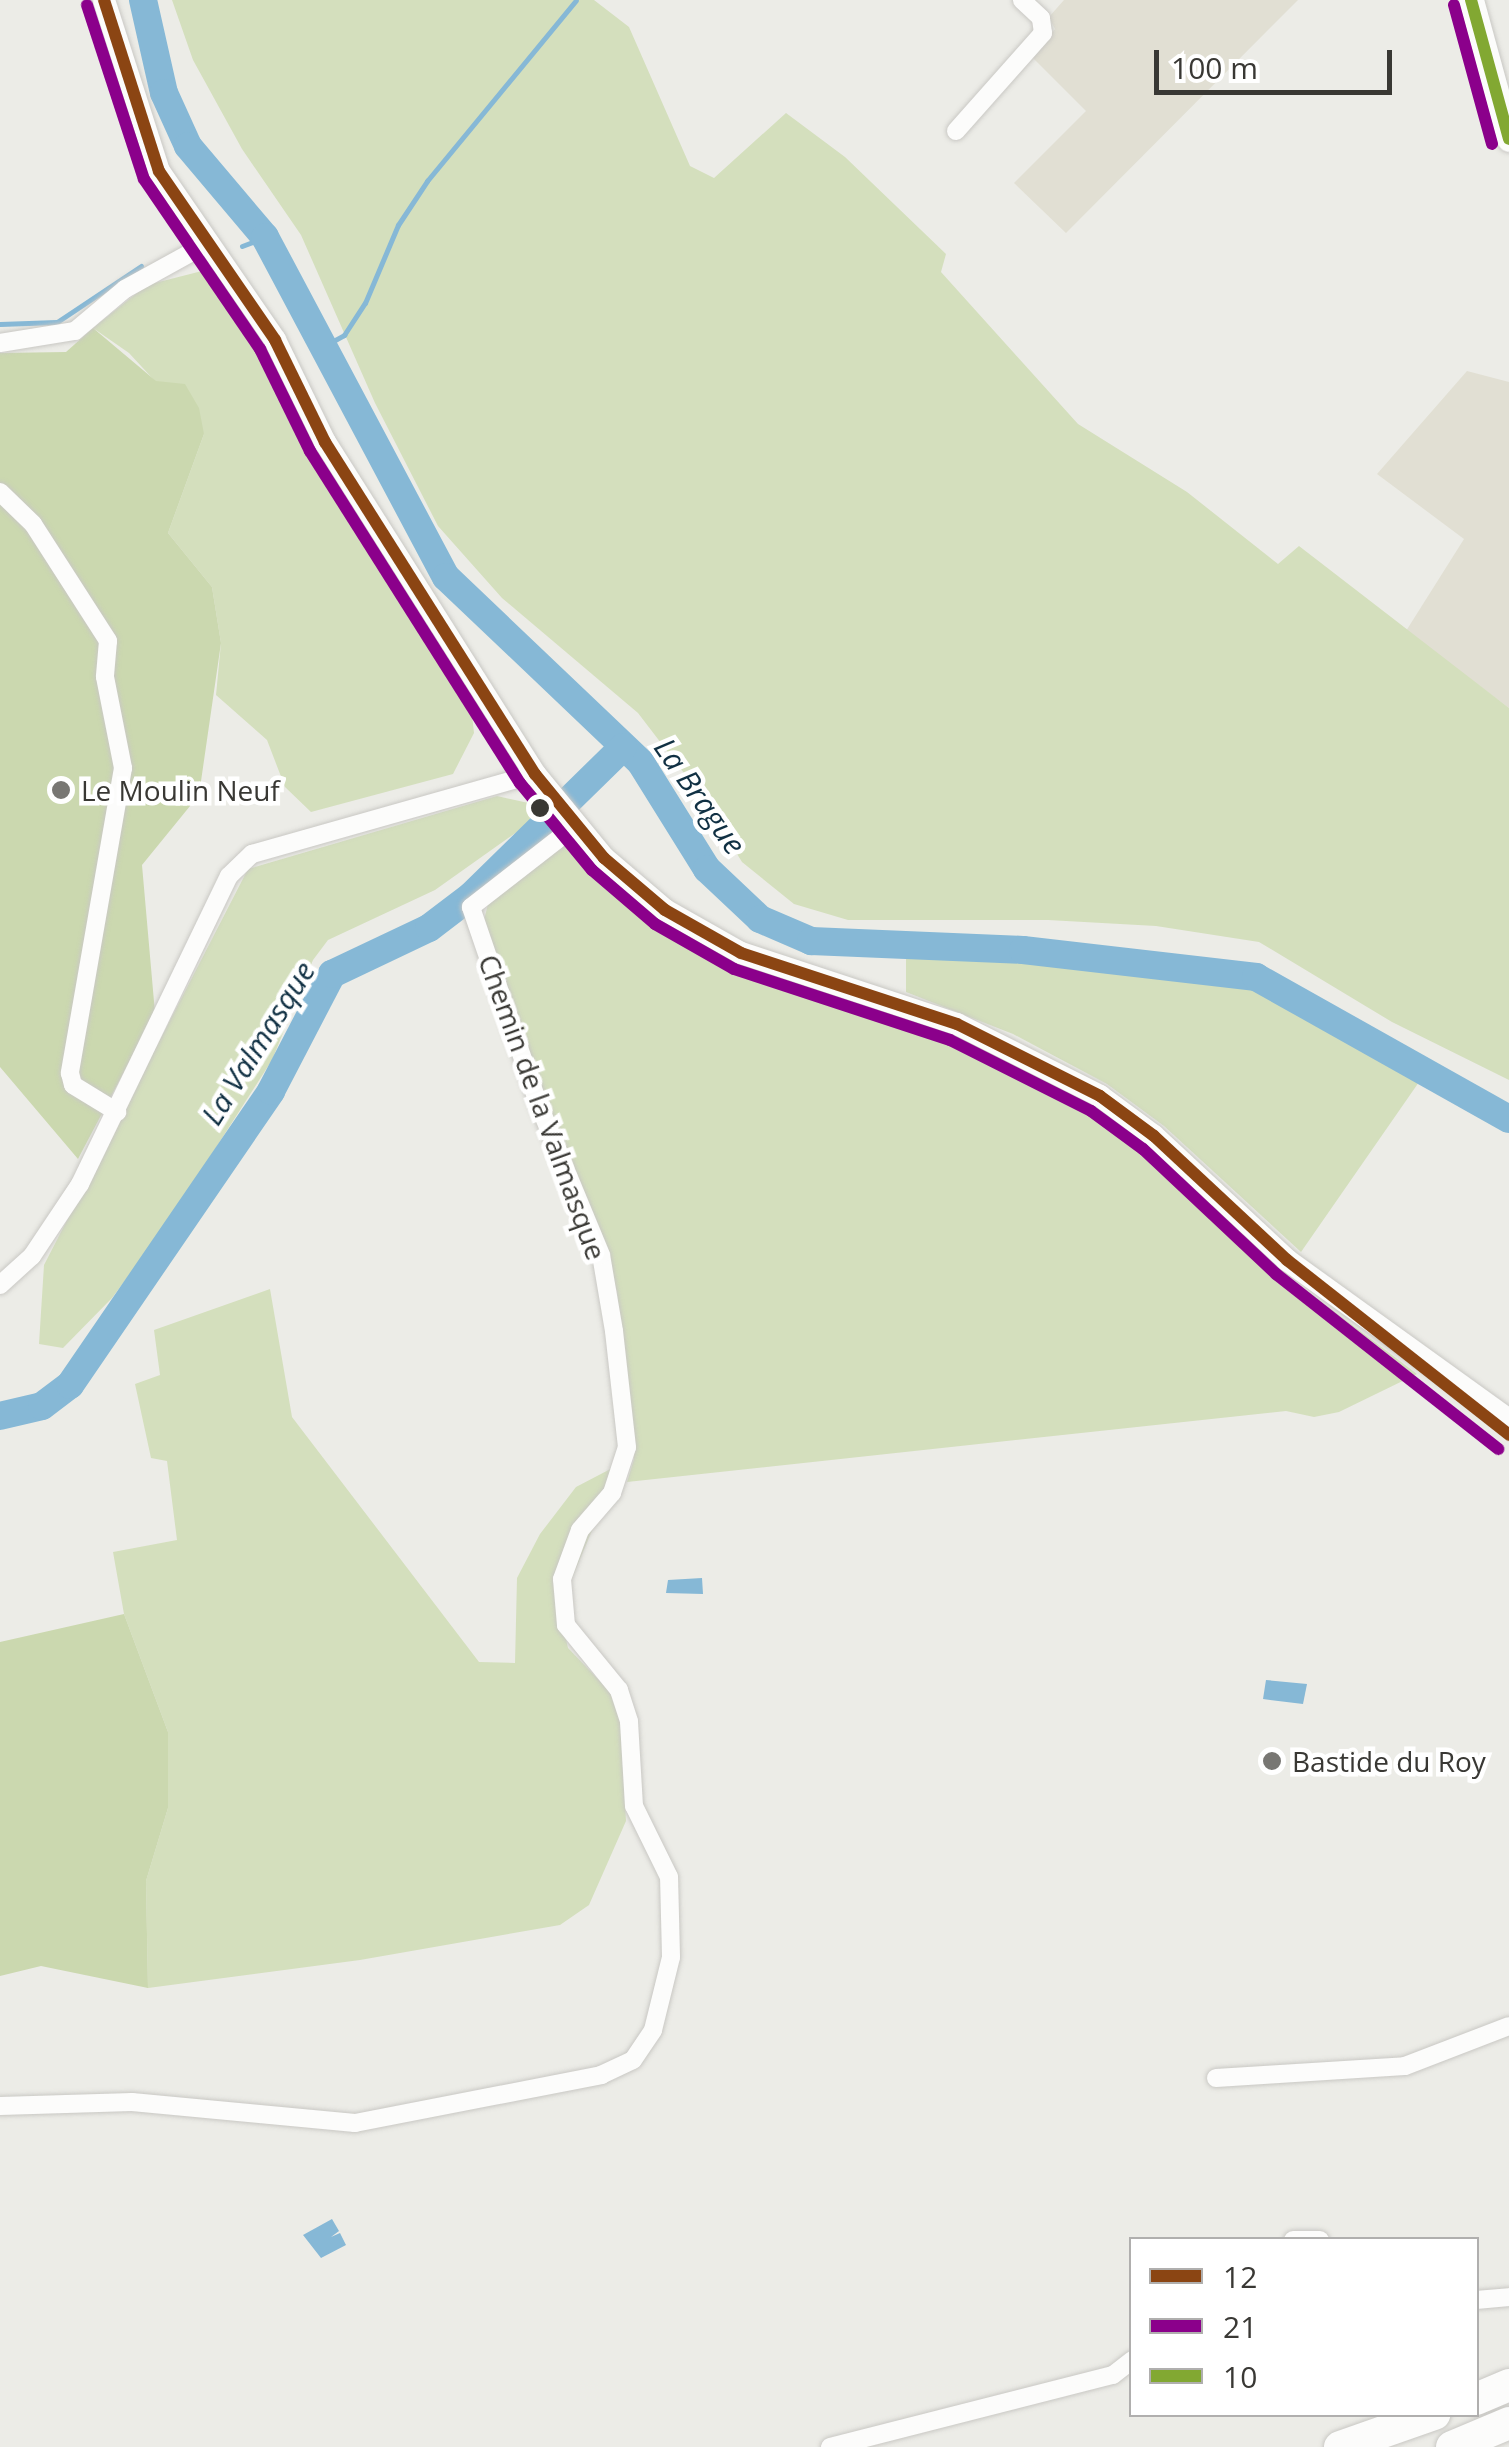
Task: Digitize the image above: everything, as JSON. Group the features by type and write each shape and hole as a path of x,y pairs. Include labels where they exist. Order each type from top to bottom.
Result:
{"highway":[{"path":"1479,2398 1509,2385"},
{"path":"1340,2447 1425,2417"},
{"path":"1452,2447 1509,2424"}],"main road":[{"path":"1470,0 1509,140"}],"street":[{"path":"104,0 158,172 276,340 325,442 535,774 565,813 665,910 741,953 957,1024 1100,1096 1154,1136 1287,1260 1466,1395 1509,1435"},
{"path":"956,131 1042,33 1041,18 1022,0"},
{"path":"0,343 75,331 125,289 210,242"},
{"path":"0,492 54,557 108,641 104,677 117,716 122,768 70,1073 73,1085 118,1112"},
{"path":"0,1285 41,1243 118,1112 229,876 252,854 535,774"},
{"name":"Chemin de la Valmasque","path":"0,2106 132,2102 355,2123 601,2076 634,2060 654,2030 671,1958 669,1876 634,1806 629,1721 619,1690 566,1625 562,1579 580,1530 612,1493 626,1447 614,1331 601,1255 538,1103 471,907 565,813"},
{"path":"1466,1395 1509,1420"},
{"path":"1216,2078 1405,2066 1509,2026"},
{"path":"1479,2300 1509,2298"},
{"path":"830,2447 1113,2375 1129,2362"}],"shaded area":[{"path":"1064,0 1298,0 1066,233 1014,183 1086,111 1032,57 1055,29 1049,17"},
{"path":"1467,371 1509,382 1509,708 1406,631 1464,539 1377,474"}],"green space":[{"path":"172,0 594,0 629,27 690,166 714,178 786,113 845,157 946,254 941,272 1078,424 1187,492 1278,564 1299,546 1509,708 1509,1080 1392,1022 1259,942 1156,926 1048,920 848,920 794,904 742,862 700,794 638,713 502,598 438,526 375,403 301,235 242,149 193,60"},
{"path":"202,271 226,276 320,461 481,710 472,715 474,733 453,774 311,812 285,787 267,740 216,695 221,643 212,587 168,533 204,434 129,353 93,328 147,285"},
{"path":"93,328 156,381 185,384 199,408 204,434 168,533 212,587 221,643 199,795 142,865 155,1013 78,1159 0,1067 0,353 66,352"},
{"path":"497,796 533,804 538,817 435,890 328,940 313,960 272,1060 169,1221 112,1298 63,1348 39,1344 44,1265 248,869"},
{"path":"568,842 698,943 980,1045 1083,1100 1146,1145 1298,1284 1417,1374 1339,1412 1314,1417 1286,1411 627,1482 634,1459 617,1291 482,928 488,904"},
{"path":"932,954 1246,984 1419,1082 1301,1252 1164,1126 1107,1084 1013,1034 906,992 906,956"},
{"path":"270,1289 292,1417 479,1662 515,1663 517,1578 540,1534 576,1487 620,1464 559,1609 568,1648 619,1701 626,1821 589,1905 560,1925 360,1960 148,1988 146,1881 168,1808 168,1732 124,1614 113,1552 177,1540 167,1461 151,1458 135,1384 160,1375 154,1330"},
{"path":"124,1614 168,1732 168,1808 146,1881 148,1988 41,1966 0,1976 0,1642"}],"water":[{"path":"702,1578 703,1594 666,1593 668,1580"},
{"path":"1266,1680 1307,1684 1303,1704 1263,1699"},
{"path":"332,2219 339,2231 331,2237 340,2233 346,2245 321,2258 303,2235"}],"waterway":[{"name":"La Brague","path":"143,0 164,93 188,146 265,237 446,577 641,763 707,869 760,919 811,941 1023,950 1256,977 1509,1119"},
{"path":"326,345 344,335 365,303 398,225 427,181 576,0"},
{"path":"242,246 265,237"},
{"path":"0,324 57,322 141,266"},
{"name":"La Valmasque","path":"0,1416 42,1406 70,1385 271,1091 332,974 429,928 471,896 623,747"}],"transit line":[{"name":"12","path":"104,0 159,171 275,340 325,442 535,774 604,858 665,910 741,953 957,1024 1100,1096 1154,1136 1287,1260 1509,1435"},
{"name":"10","path":"1471,0 1509,139"},
{"name":"21","path":"87,5 144,179 260,349 310,451 520,783 592,870 655,924 734,969 950,1040 1091,1111 1143,1149 1276,1274 1498,1449"},
{"name":"21","path":"1454,5 1492,144"}],"place":[{"name":"Le Moulin Neuf","path":"61,790"},
{"name":"Bastide du Roy","path":"1272,1761"}]}
